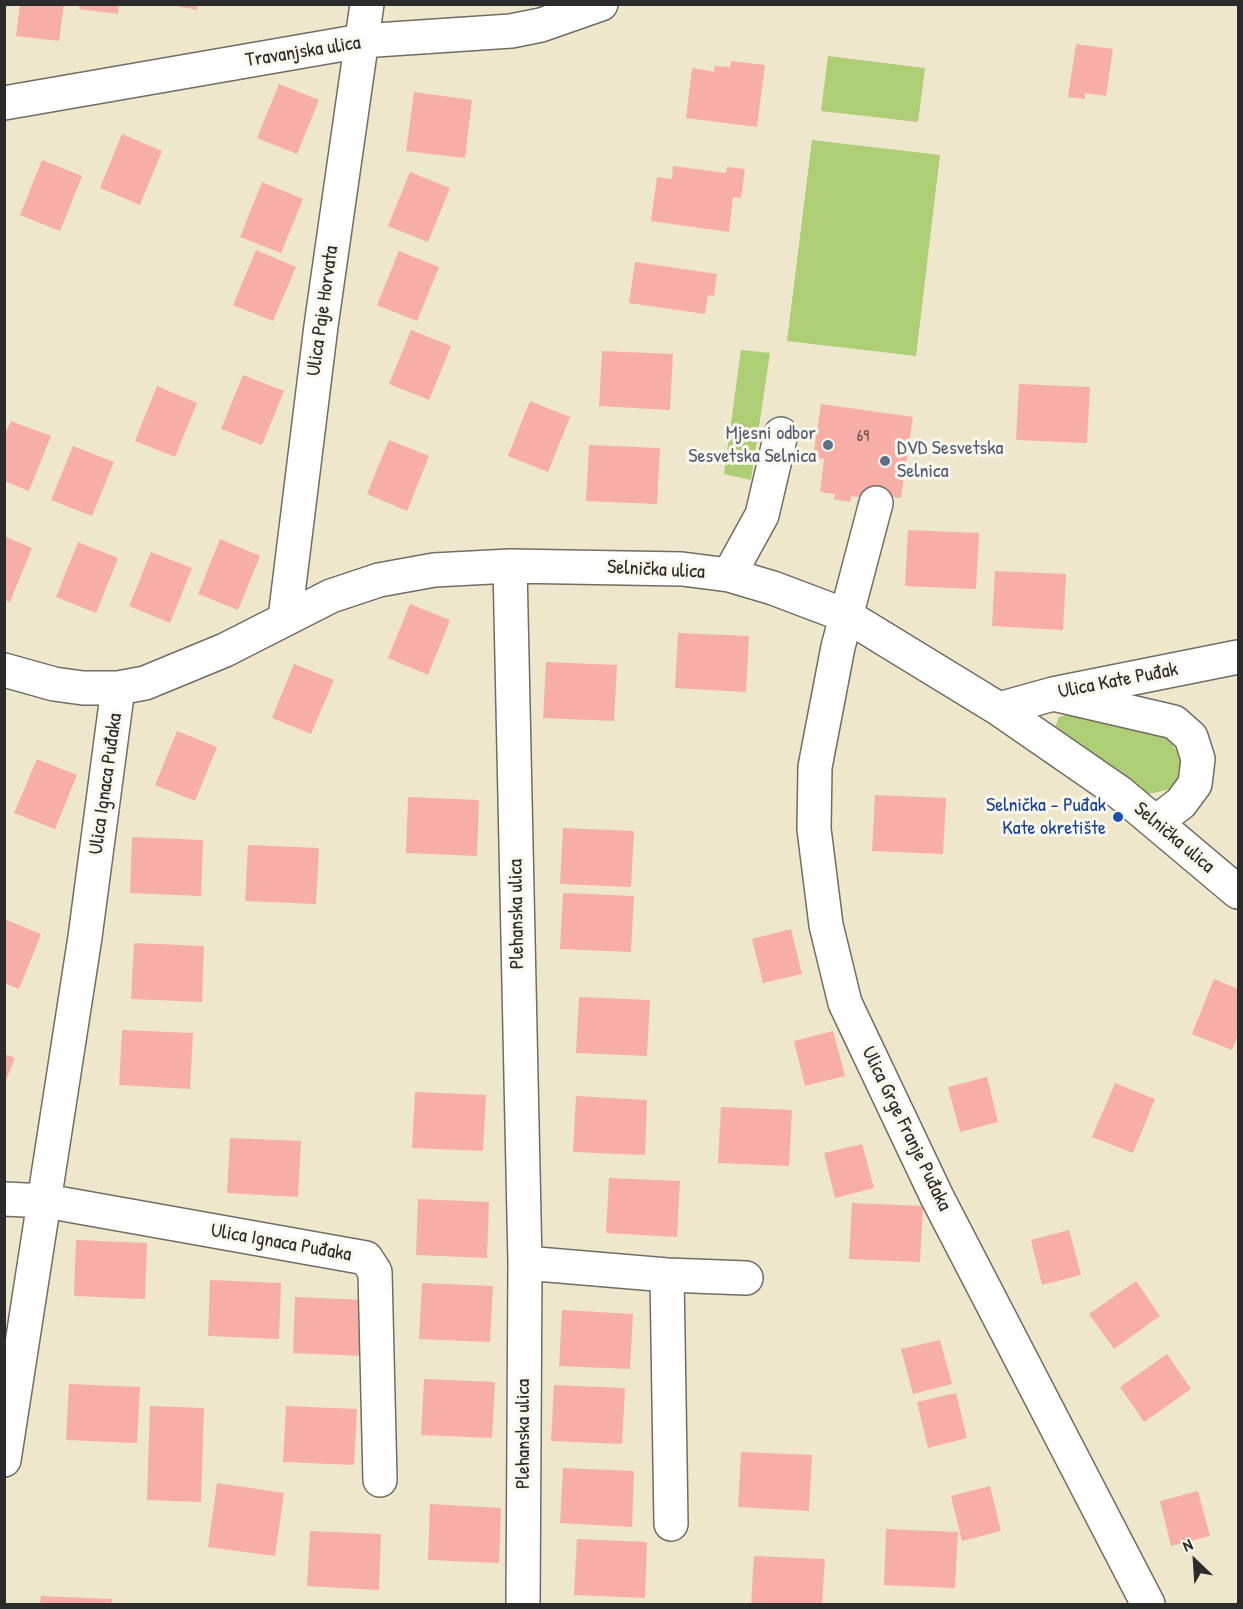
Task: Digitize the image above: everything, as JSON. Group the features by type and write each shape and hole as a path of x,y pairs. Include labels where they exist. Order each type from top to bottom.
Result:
{"street":[{"name":"Ulica Paje Horvata","path":"285,618 321,326 367,4"},
{"name":"Travanjska ulica","path":"4,103 361,41 511,31 541,25 601,4"},
{"path":"729,575 762,515 781,434"},
{"name":"Ulica Grge Franje Puđaka","path":"876,503 833,671 815,767 814,829 826,925 845,1003 937,1197 1148,1605"},
{"name":"Selnička ulica","path":"4,670 54,684 83,688 118,688 145,683 174,673 225,650 331,596 379,580 434,570 510,566 682,569 729,575 774,588 847,615 999,709 1119,792 1239,892"},
{"name":"Plehanska ulica","path":"510,566 525,1263 523,1605"},
{"name":"Ulica Kate Puđak","path":"999,709 1053,694 1239,657"},
{"name":"Ulica Ignaca Puđaka","path":"4,1460 46,1201 85,937 118,688"},
{"path":"1053,694 1174,722 1191,737 1198,759 1195,784 1181,803 1156,822"},
{"path":"4,1199 46,1201"},
{"name":"Ulica Ignaca Puđaka","path":"46,1201 366,1258 375,1272 380,1480"},
{"path":"525,1263 667,1275 746,1278"},
{"path":"667,1275 671,1524"}],"green space":[{"path":"828,56 925,68 918,122 821,111"},
{"path":"812,140 940,155 916,356 787,341"},
{"path":"741,350 770,353 751,480 724,474"},
{"path":"1072,713 1163,736 1175,748 1180,761 1179,774 1172,789 1148,794 1058,732 1056,725 1059,717"}],"building":[{"path":"20,4 64,4 59,41 16,36"},
{"path":"79,4 119,4 118,14 79,9"},
{"path":"166,4 198,4 197,10"},
{"path":"1076,44 1113,49 1106,96 1085,93 1085,99 1068,97"},
{"path":"731,61 765,65 757,127 686,118 692,68 714,72 714,66 730,67"},
{"path":"279,84 319,100 297,154 257,138"},
{"path":"414,92 472,100 465,158 406,151"},
{"path":"122,134 162,151 140,205 100,188"},
{"path":"42,160 82,176 60,231 20,215"},
{"path":"673,166 726,173 727,167 745,169 741,198 733,197 729,232 651,221 657,177 672,179"},
{"path":"410,172 450,188 428,242 388,226"},
{"path":"262,182 303,199 281,253 240,237"},
{"path":"256,250 296,267 273,321 233,305"},
{"path":"399,251 439,267 417,321 377,305"},
{"path":"635,262 717,274 714,296 708,295 705,314 629,303"},
{"path":"411,330 451,346 429,400 389,384"},
{"path":"602,351 673,354 670,410 599,406"},
{"path":"243,375 284,391 262,445 221,429"},
{"path":"1019,384 1090,387 1087,443 1016,440"},
{"path":"157,386 197,403 175,457 135,441"},
{"path":"530,401 570,417 548,472 508,456"},
{"path":"821,404 913,417 901,498 866,493 865,498 851,496 850,502 834,499 835,494 820,492 824,459 813,457"},
{"path":"11,421 51,436 29,491 4,481 4,436"},
{"path":"389,440 429,456 407,511 367,494"},
{"path":"589,445 660,448 657,504 586,501"},
{"path":"73,446 114,462 92,516 51,500"},
{"path":"908,530 979,533 976,589 905,586"},
{"path":"4,536 32,548 10,602 4,600"},
{"path":"220,539 260,556 238,610 198,594"},
{"path":"78,542 118,558 96,613 56,597"},
{"path":"151,552 192,568 170,623 129,606"},
{"path":"995,571 1066,574 1063,630 992,626"},
{"path":"410,604 450,620 428,675 388,658"},
{"path":"678,633 749,636 746,692 675,688"},
{"path":"546,662 617,665 614,721 543,718"},
{"path":"294,664 334,680 311,734 272,718"},
{"path":"177,731 217,747 195,801 155,785"},
{"path":"37,759 77,775 55,829 14,813"},
{"path":"875,795 946,798 943,854 872,851"},
{"path":"408,797 479,800 477,856 406,853"},
{"path":"563,828 634,831 631,887 560,884"},
{"path":"132,837 203,840 201,896 130,893"},
{"path":"248,845 319,848 316,904 245,901"},
{"path":"563,893 634,896 631,952 560,949"},
{"path":"4,919 41,934 19,989 4,983"},
{"path":"791,929 802,974 763,983 752,939"},
{"path":"134,943 204,946 202,1002 131,999"},
{"path":"1214,979 1238,989 1238,1035 1232,1050 1192,1034"},
{"path":"579,997 650,1000 647,1056 576,1053"},
{"path":"122,1030 193,1033 190,1089 119,1085"},
{"path":"833,1031 845,1076 805,1086 794,1041"},
{"path":"4,1054 15,1058 5,1083 4,1083"},
{"path":"987,1077 998,1122 960,1132 948,1087"},
{"path":"1115,1083 1155,1099 1133,1153 1092,1137"},
{"path":"415,1092 486,1095 483,1151 412,1148"},
{"path":"576,1096 647,1100 645,1155 573,1152"},
{"path":"721,1107 792,1110 789,1166 718,1163"},
{"path":"230,1138 301,1141 298,1197 227,1193"},
{"path":"862,1144 874,1188 835,1198 824,1153"},
{"path":"609,1178 680,1181 677,1237 606,1233"},
{"path":"418,1199 489,1202 487,1258 416,1255"},
{"path":"852,1203 923,1206 920,1262 849,1259"},
{"path":"1069,1230 1081,1275 1042,1285 1031,1240"},
{"path":"76,1240 147,1243 145,1299 74,1296"},
{"path":"210,1280 281,1283 279,1339 208,1336"},
{"path":"1136,1281 1160,1316 1114,1349 1089,1314"},
{"path":"422,1283 493,1286 490,1342 419,1339"},
{"path":"295,1297 366,1300 364,1356 293,1353"},
{"path":"562,1310 633,1314 630,1369 559,1366"},
{"path":"940,1340 952,1384 913,1394 901,1349"},
{"path":"1167,1354 1191,1389 1144,1422 1120,1387"},
{"path":"424,1379 495,1382 492,1438 421,1435"},
{"path":"69,1384 140,1387 137,1443 66,1440"},
{"path":"554,1385 625,1388 622,1444 551,1441"},
{"path":"956,1393 967,1438 928,1448 917,1402"},
{"path":"150,1406 204,1408 201,1502 147,1500"},
{"path":"286,1406 357,1409 354,1465 283,1462"},
{"path":"741,1452 812,1455 809,1511 738,1507"},
{"path":"563,1468 634,1471 632,1527 560,1523"},
{"path":"217,1483 284,1493 275,1556 208,1547"},
{"path":"990,1486 1001,1531 962,1541 951,1496"},
{"path":"1198,1491 1210,1536 1171,1546 1160,1501"},
{"path":"430,1504 501,1508 499,1563 428,1560"},
{"path":"886,1529 958,1532 955,1588 884,1585"},
{"path":"310,1531 381,1534 379,1590 307,1586"},
{"path":"577,1539 647,1542 645,1598 574,1595"},
{"path":"754,1556 825,1559 822,1604 751,1604"},
{"path":"41,1596 112,1599 111,1604 40,1604"}],"place":[{"name":"Mjesni odbor Sesvetska Selnica","path":"828,445"},
{"name":"DVD Sesvetska Selnica","path":"885,461"},
{"name":"Selnička - Puđak Kate okretište","path":"1118,817"}]}
